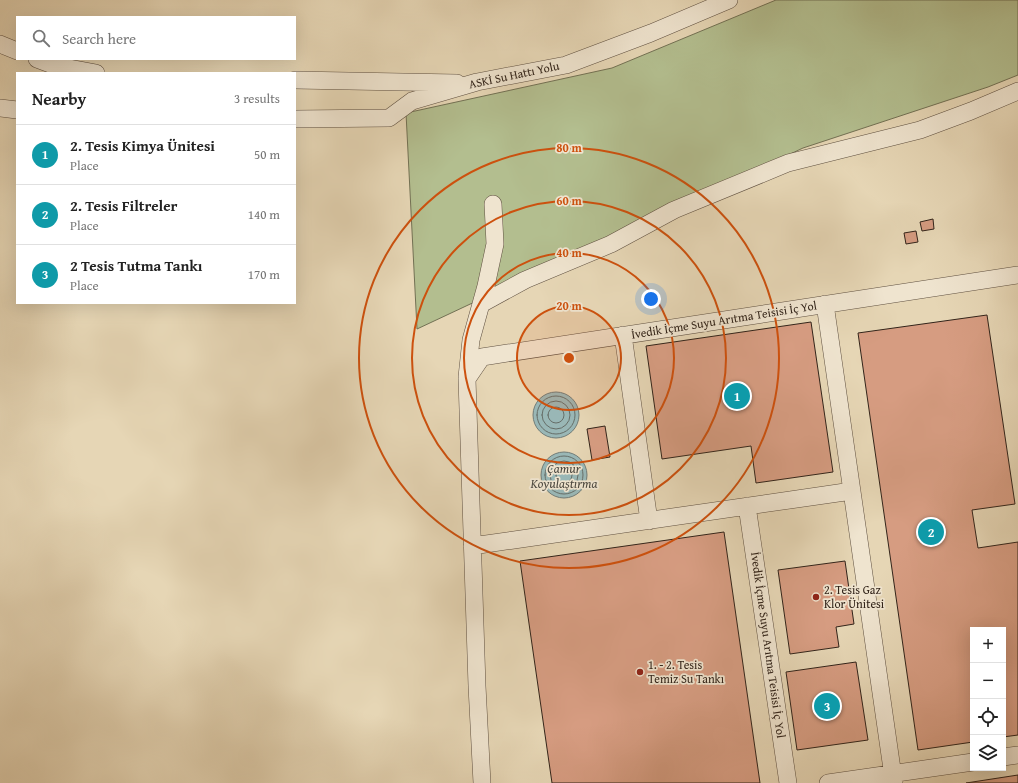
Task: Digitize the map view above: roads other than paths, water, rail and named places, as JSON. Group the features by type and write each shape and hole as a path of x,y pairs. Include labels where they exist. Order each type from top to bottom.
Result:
{"street":[{"name":"ASKİ Su Hattı Yolu","path":"296,119 389,118 412,101 477,82 566,64 651,33 729,0"},
{"path":"0,44 16,51"},
{"path":"40,60 53,65 91,72"},
{"path":"296,80 455,83 477,82"},
{"path":"481,304 525,280 611,244 674,210 788,163 920,130 1018,92"},
{"path":"0,108 16,110"},
{"path":"482,783 467,379 471,340 495,244 493,204"},
{"name":"İvedik İçme Suyu Arıtma Teisisi İç Yol","path":"467,379 482,357 1018,275"},
{"name":"İvedik İçme Suyu Arıtma Teisisi İç Yol","path":"825,304 893,778"},
{"name":"İvedik İçme Suyu Arıtma Teisisi İç Yol","path":"622,335 648,521"},
{"path":"472,546 852,491"},
{"name":"İvedik İçme Suyu Arıtma Teisisi İç Yol","path":"747,506 788,783"},
{"path":"1006,757 1018,755"},
{"path":"828,783 893,778 970,763"}],"water":[{"name":"Çamur Koyulaştırma","path":"561,392 573,398 578,406 578,424 573,432 565,437 551,438 539,432 534,424 533,410 539,398 547,393"},
{"name":"Çamur Koyulaştırma","path":"569,452 581,458 586,466 586,484 581,492 573,497 559,498 547,492 542,484 541,470 547,458 555,453"}],"place":[{"name":"2. Tesis Kimya Ünitesi","path":"737,396"},
{"name":"2. Tesis Filtreler","path":"931,532"},
{"name":"2. Tesis Gaz Klor Ünitesi","path":"816,597"},
{"name":"1. - 2. Tesis Temiz Su Tankı","path":"640,672"},
{"name":"2 Tesis Tutma Tankı","path":"827,706"}]}
